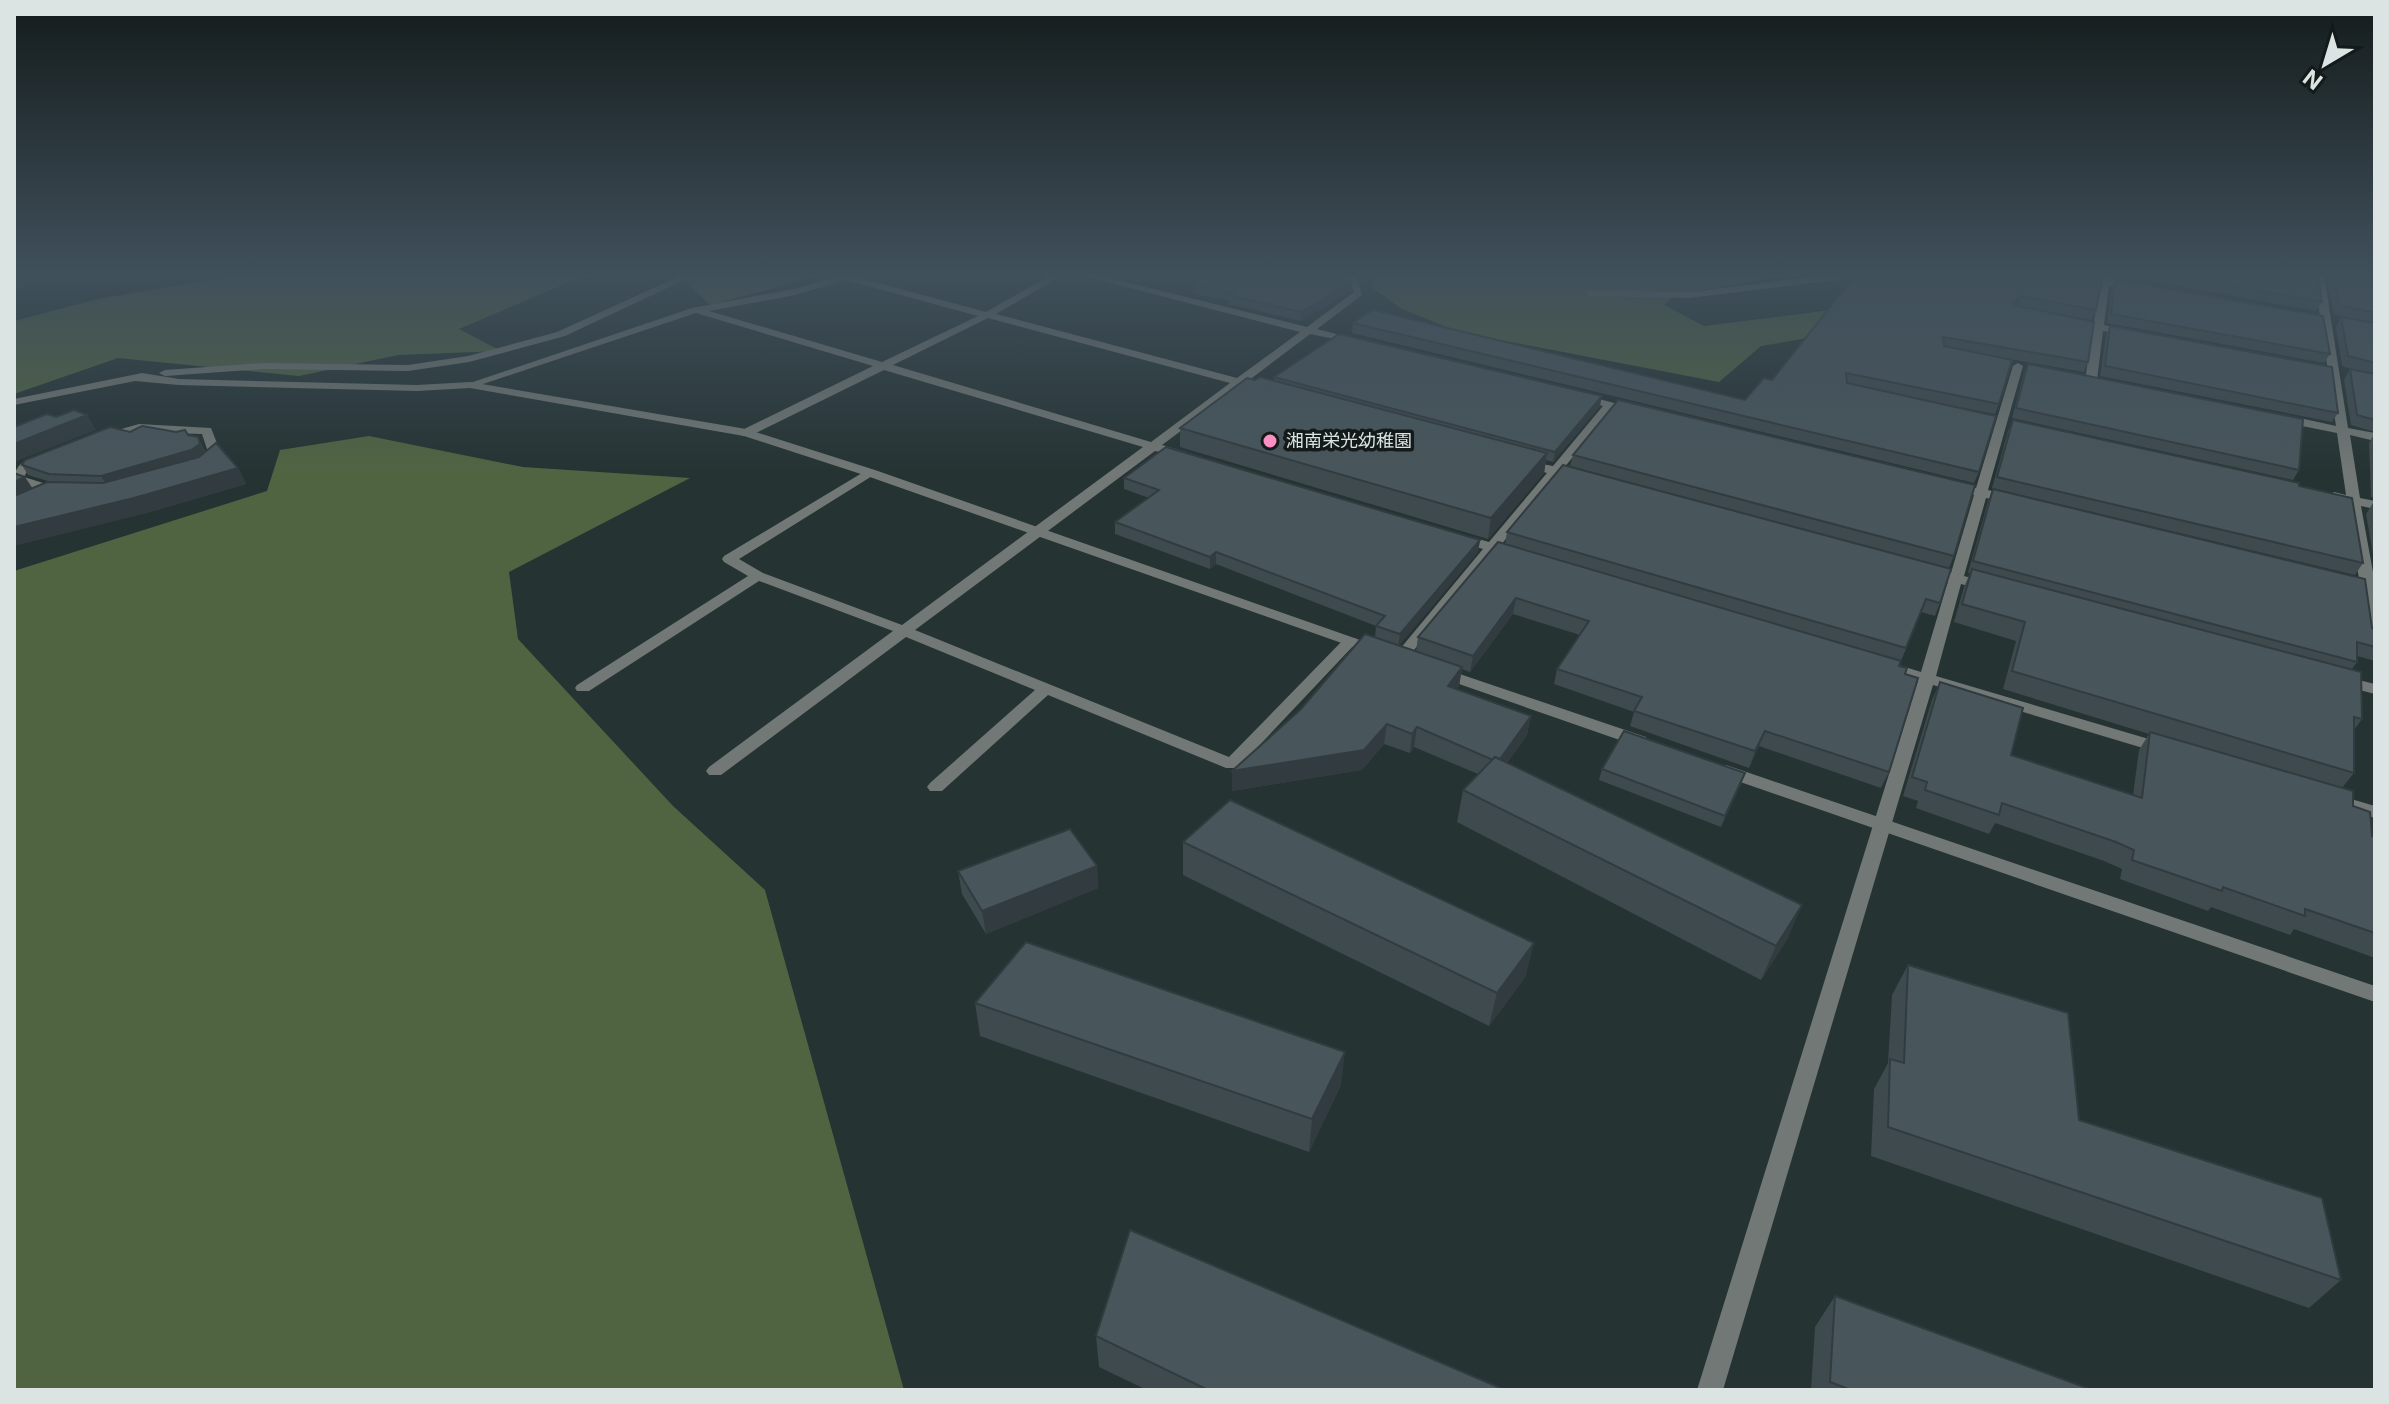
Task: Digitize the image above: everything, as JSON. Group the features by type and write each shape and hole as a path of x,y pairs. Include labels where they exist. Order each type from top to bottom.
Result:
{"street":[{"path":"14,402 131,377 264,366 408,368 469,359 537,341"},
{"path":"470,385 604,341"},
{"path":"800,341 1195,459"},
{"path":"746,433 934,341"},
{"path":"1084,341 1282,394"},
{"path":"715,771 1150,445 1295,341"},
{"path":"1352,341 1370,345"},
{"path":"2091,380 2098,341"},
{"path":"2336,341 2343,430 2371,586 2375,640"},
{"path":"1710,1390 1884,826 2018,366"},
{"path":"2319,368 2341,373"},
{"path":"131,377 179,382 417,388 470,385 746,433 871,473 1650,745"},
{"path":"2077,377 2106,383"},
{"path":"1566,393 1642,412"},
{"path":"1415,663 1492,548 1611,404"},
{"path":"2269,416 2375,437"},
{"path":"83,443 113,431 139,428 207,431 216,456 202,466"},
{"path":"54,454 24,466 17,479 69,493"},
{"path":"1507,458 1597,483"},
{"path":"871,473 729,559 758,576 903,630 1232,764 1350,641"},
{"path":"1935,482 2027,504"},
{"path":"34,501 54,491"},
{"path":"2323,493 2375,505"},
{"path":"1447,534 1522,557"},
{"path":"1910,567 2000,590"},
{"path":"583,688 758,576"},
{"path":"2336,578 2371,586"},
{"path":"1867,660 2181,754"},
{"path":"2330,677 2375,689"},
{"path":"936,787 1044,690"},
{"path":"1708,765 2375,994"},
{"path":"2315,794 2375,812"}],"green space":[{"path":"14,341 481,341 501,351 398,355 299,376 118,358 14,394"},
{"path":"1503,341 1793,341 1761,346 1719,382"},
{"path":"369,436 523,467 690,478 509,572 518,639 673,806 765,890 904,1390 14,1390 14,571 267,491 280,450"}],"building":[{"path":"1329,341 1367,341 1602,396 1555,452 1274,377"},
{"path":"1427,341 1499,341 1745,400 1764,378 1772,380 1804,341 1943,341 1944,346 2012,360 1999,404 1846,373 1847,383 1996,416 1979,472"},
{"path":"1963,341 2091,341 2088,362"},
{"path":"2108,341 2189,341 2332,367 2338,413 2105,366"},
{"path":"2256,341 2328,341 2330,354"},
{"path":"2345,341 2375,341 2375,363 2348,356"},
{"path":"2028,364 2303,419 2299,470 2016,408"},
{"path":"2350,369 2375,374 2375,420 2357,415"},
{"path":"1260,377 1547,453 1491,518 1180,428 1247,378 1255,380"},
{"path":"1618,400 1975,485 1954,556 1573,455"},
{"path":"74,410 87,415 14,444 14,427 47,414 56,417"},
{"path":"2013,420 2299,483 2299,486 2352,498 2363,563 1997,477"},
{"path":"142,426 176,432 185,430 188,435 198,437 200,444 191,450 101,476 49,474 22,465 25,460 110,427 130,432"},
{"path":"216,443 238,468 134,498 14,527 14,496 47,482 103,483 199,457"},
{"path":"1166,447 1480,540 1400,634 1376,626 1385,616 1216,552 1210,557 1115,522 1159,490 1124,478"},
{"path":"1563,465 1951,569 1940,603 1926,599 1906,648 1507,532"},
{"path":"14,473 25,477 14,482"},
{"path":"1993,489 2365,579 2372,628 2375,630 2375,647 2357,642 2357,662 1973,561"},
{"path":"1498,542 1901,661 1899,666 1907,668 1905,674 1918,678 1889,772 1765,731 1755,751 1634,711 1642,697 1557,669 1589,621 1516,598 1473,656 1418,637"},
{"path":"1972,569 2361,672 2362,719 2354,717 2354,773 2012,671 2025,622 1962,604"},
{"path":"1365,634 1462,667 1448,686 1531,716 1500,759 1495,757 1493,760 1417,727 1412,734 1387,724 1364,750 1232,771 1301,709"},
{"path":"1940,682 2023,708 2011,755 2142,798 2150,732 2353,791 2353,806 2370,812 2372,836 2375,837 2375,933 2305,909 2305,916 2132,860 2134,850 2116,842 2002,803 1999,815 1925,790 1927,782 1912,777"},
{"path":"1624,731 1745,773 1725,816 1602,769"},
{"path":"1495,757 1802,905 1776,946 1463,790"},
{"path":"1230,800 1534,943 1497,993 1183,842"},
{"path":"1070,829 1097,866 982,911 958,871"},
{"path":"1026,942 1345,1052 1312,1119 975,1003"},
{"path":"1908,965 2068,1013 2079,1120 2322,1198 2341,1280 1888,1127 1890,1059 1904,1063"},
{"path":"1130,1230 1505,1390 1208,1390 1096,1336"},
{"path":"1835,1296 2092,1390 1851,1390 1830,1382"}],"place":[{"name":"湘南栄光幼稚園","path":"1270,441"}]}
